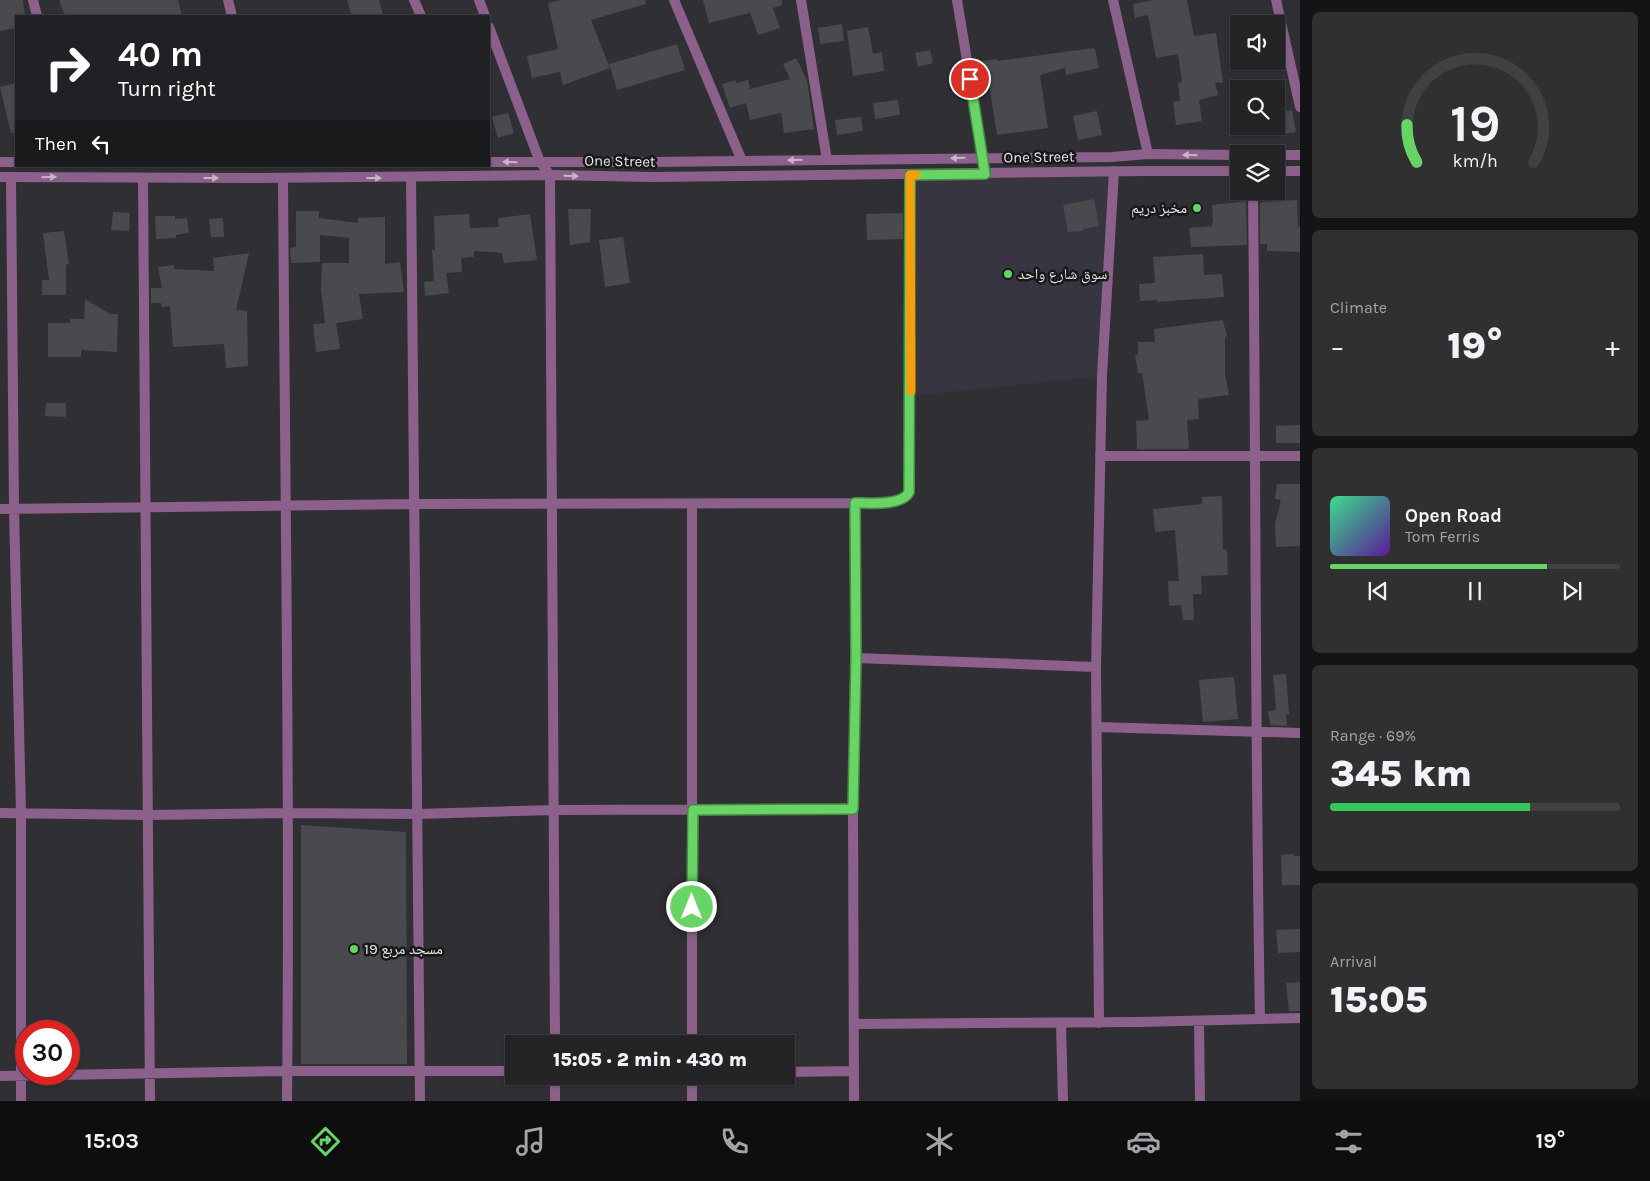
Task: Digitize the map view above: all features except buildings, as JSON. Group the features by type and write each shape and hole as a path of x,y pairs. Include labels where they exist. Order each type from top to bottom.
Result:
{"street":[{"path":"33,0 37,15"},
{"path":"228,0 232,15"},
{"path":"414,0 421,15"},
{"path":"478,0 485,15"},
{"path":"674,0 742,161"},
{"path":"801,0 827,160"},
{"path":"957,0 985,174"},
{"path":"1113,0 1148,154"},
{"path":"1276,0 1300,106"},
{"path":"490,30 540,162 550,175 555,1035"},
{"name":"One Street","path":"490,162 1112,157 1148,154 1230,155"},
{"path":"1285,155 1300,154"},
{"path":"0,162 15,162"},
{"name":"One Street","path":"5,177 411,178 491,171 550,175 652,177 1230,171"},
{"path":"1099,1022 1096,667 1102,376 1114,171"},
{"path":"1285,171 1300,171"},
{"path":"0,509 414,504 855,503 900,501 909,492 910,175"},
{"path":"5,177 21,813 21,1020"},
{"path":"143,178 150,1101"},
{"path":"283,178 289,813 287,1101"},
{"path":"411,178 420,1101"},
{"path":"1253,200 1256,455 1256,815 1260,1019"},
{"path":"1100,456 1300,456"},
{"path":"854,1101 855,503"},
{"path":"692,504 692,1035"},
{"path":"856,658 1096,667"},
{"path":"1098,728 1300,733"},
{"path":"0,813 148,815 418,814 554,810 853,809"},
{"path":"854,1024 1199,1022 1300,1018"},
{"path":"1199,1022 1200,1101"},
{"path":"1061,1023 1063,1101"},
{"path":"80,1075 287,1071 505,1071"},
{"path":"795,1072 854,1071"},
{"path":"0,1076 15,1076"},
{"path":"21,1085 21,1101"},
{"path":"555,1085 555,1101"},
{"path":"692,1085 692,1101"}],"shaded area":[{"name":"سوق شارع واحد","path":"1111,169 1102,376 911,396 910,172"}],"slow traffic":[{"path":"911,391 910,175 916,175"}],"place":[{"name":"مخبز دريم","path":"1197,208"},
{"name":"سوق شارع واحد","path":"1008,274"},
{"name":"مسجد مربع 19","path":"354,949"}],"route":[{"path":"692,907 693,810 853,809 856,658 855,503 900,501 909,492 911,396 910,175 985,174 970,79"}]}
